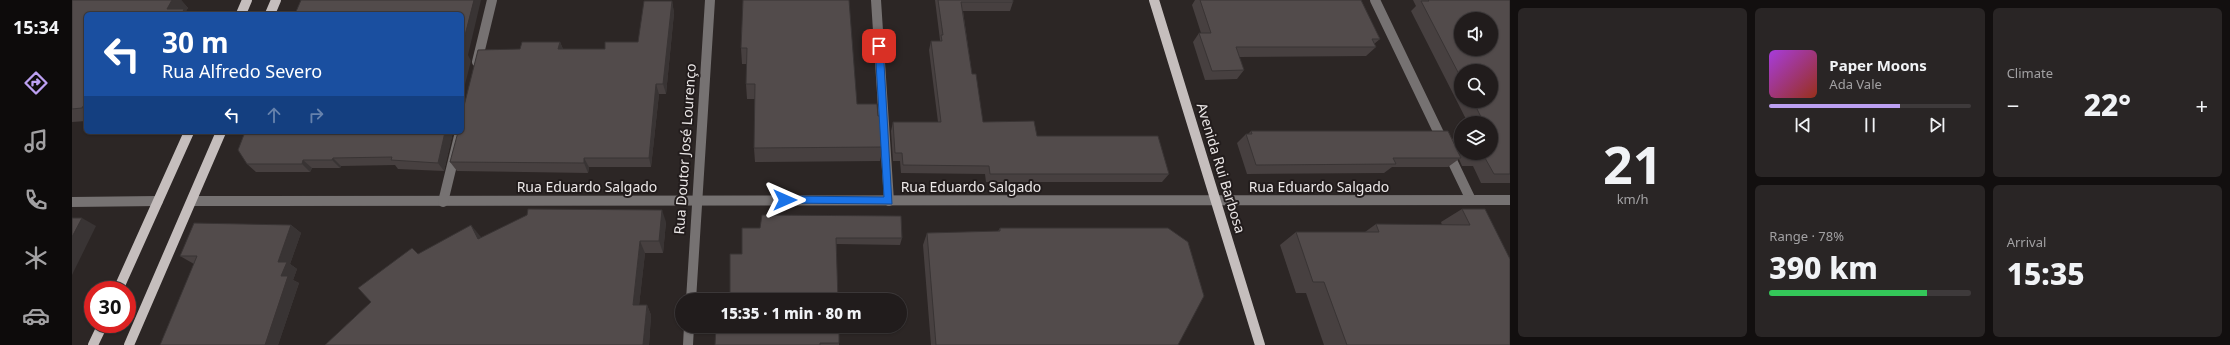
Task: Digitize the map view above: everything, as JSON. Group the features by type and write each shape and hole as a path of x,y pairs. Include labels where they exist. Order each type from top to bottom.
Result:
{"main road":[{"path":"242,12 247,0"},
{"path":"271,12 276,0"},
{"name":"Avenida Rui Barbosa","path":"1154,0 1260,345"},
{"path":"122,281 188,134"},
{"path":"129,345 220,134"},
{"path":"93,345 99,333"}],"street":[{"path":"475,69 492,0"},
{"name":"Rua Doutor José Lourenço","path":"691,293 710,0"},
{"path":"876,0 889,201"},
{"path":"1375,0 1471,200"},
{"path":"443,202 460,134"},
{"name":"Rua Eduardo Salgado","path":"192,201 443,202 697,200 1217,202 1510,200"},
{"path":"72,202 158,201"},
{"path":"688,345 689,333"}],"building":[{"path":"72,0 172,0 167,9 184,9 183,12 84,12 84,105 82,108 72,109"},
{"path":"301,0 474,0 464,39 464,12 296,12"},
{"path":"743,0 849,0 857,104 877,104 878,116 881,116 883,147 754,148 755,84 746,84 747,48 741,48"},
{"path":"938,0 1013,0 1013,2 961,2 972,74 976,74 983,122 1034,121 1037,136 1158,136 1169,174 990,174 989,166 903,165 902,153 895,153 893,122 941,122 931,41 942,41 941,35 943,35"},
{"path":"1200,0 1361,0 1380,39 1372,39 1376,47 1236,47 1244,70 1212,71 1199,33 1211,33"},
{"path":"1510,0 1510,174 1494,174 1486,160 1498,160 1498,116 1480,116 1476,108 1498,108 1498,64 1454,65 1421,1"},
{"path":"644,1 672,1 663,84 656,84 649,158 584,158 584,163 450,162 457,134 464,134 464,106 478,50 520,49 522,42 560,42 558,49 605,49 605,42 638,42"},
{"path":"1251,131 1448,131 1454,143 1454,158 1393,158 1396,164 1256,165 1246,134 1252,134"},
{"path":"244,134 445,134 438,163 391,160 392,157 303,160 302,164 247,164 238,150"},
{"path":"528,209 662,210 659,241 640,241 633,305 647,305 643,345 325,345 371,302 358,288 412,248 418,254 471,225 478,239 527,215"},
{"path":"1462,209 1485,209 1510,259 1510,345 1347,345 1324,282 1313,282 1296,232 1379,232 1376,224 1470,225"},
{"path":"762,215 901,216 902,238 836,238 838,293 730,293 730,254 742,254 742,228 760,228"},
{"path":"72,218 82,218 72,237"},
{"path":"194,223 291,225 278,262 287,262 281,276 288,276 265,345 160,345 197,256 180,256"},
{"path":"1000,228 1168,228 1188,242 1204,296 1178,345 936,345 927,233 1000,231"},
{"path":"716,333 839,333 839,343 820,343 820,345 715,345"}],"route":[{"path":"785,200 889,201 879,46"}]}
